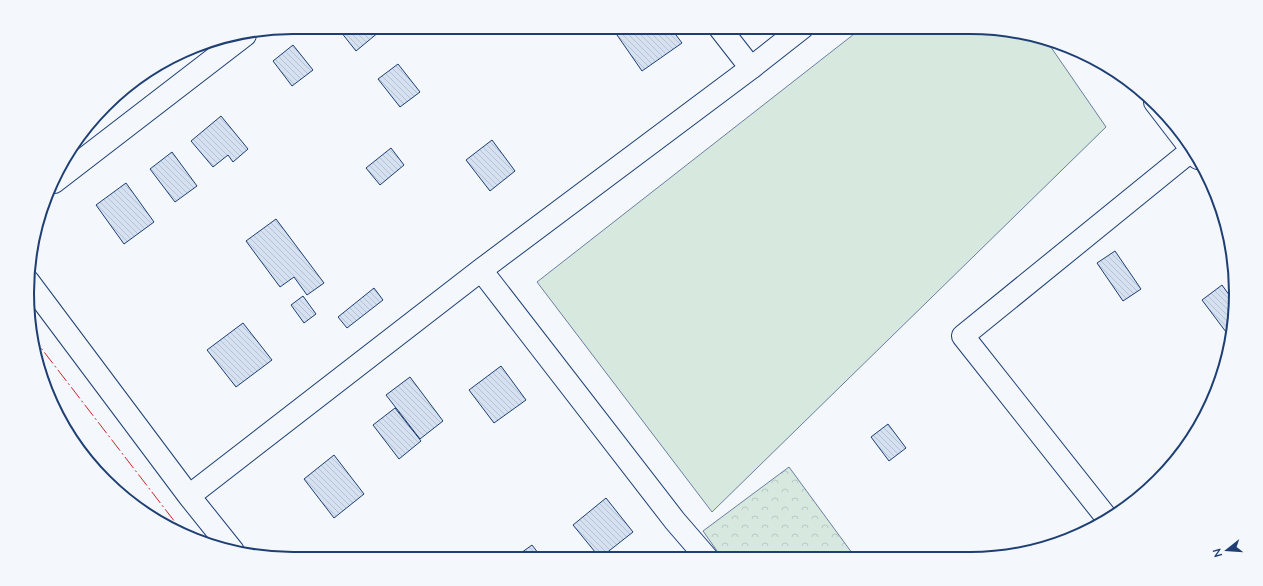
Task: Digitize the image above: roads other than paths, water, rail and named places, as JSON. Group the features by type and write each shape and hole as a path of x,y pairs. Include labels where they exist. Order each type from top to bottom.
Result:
{"street":[{"path":"724,34 751,68"},
{"path":"189,496 481,270 794,34"},
{"path":"62,176 239,40"},
{"path":"1104,514 964,336 1190,158"},
{"path":"481,270 675,521 702,552"},
{"path":"34,289 189,496 227,543"}]}
